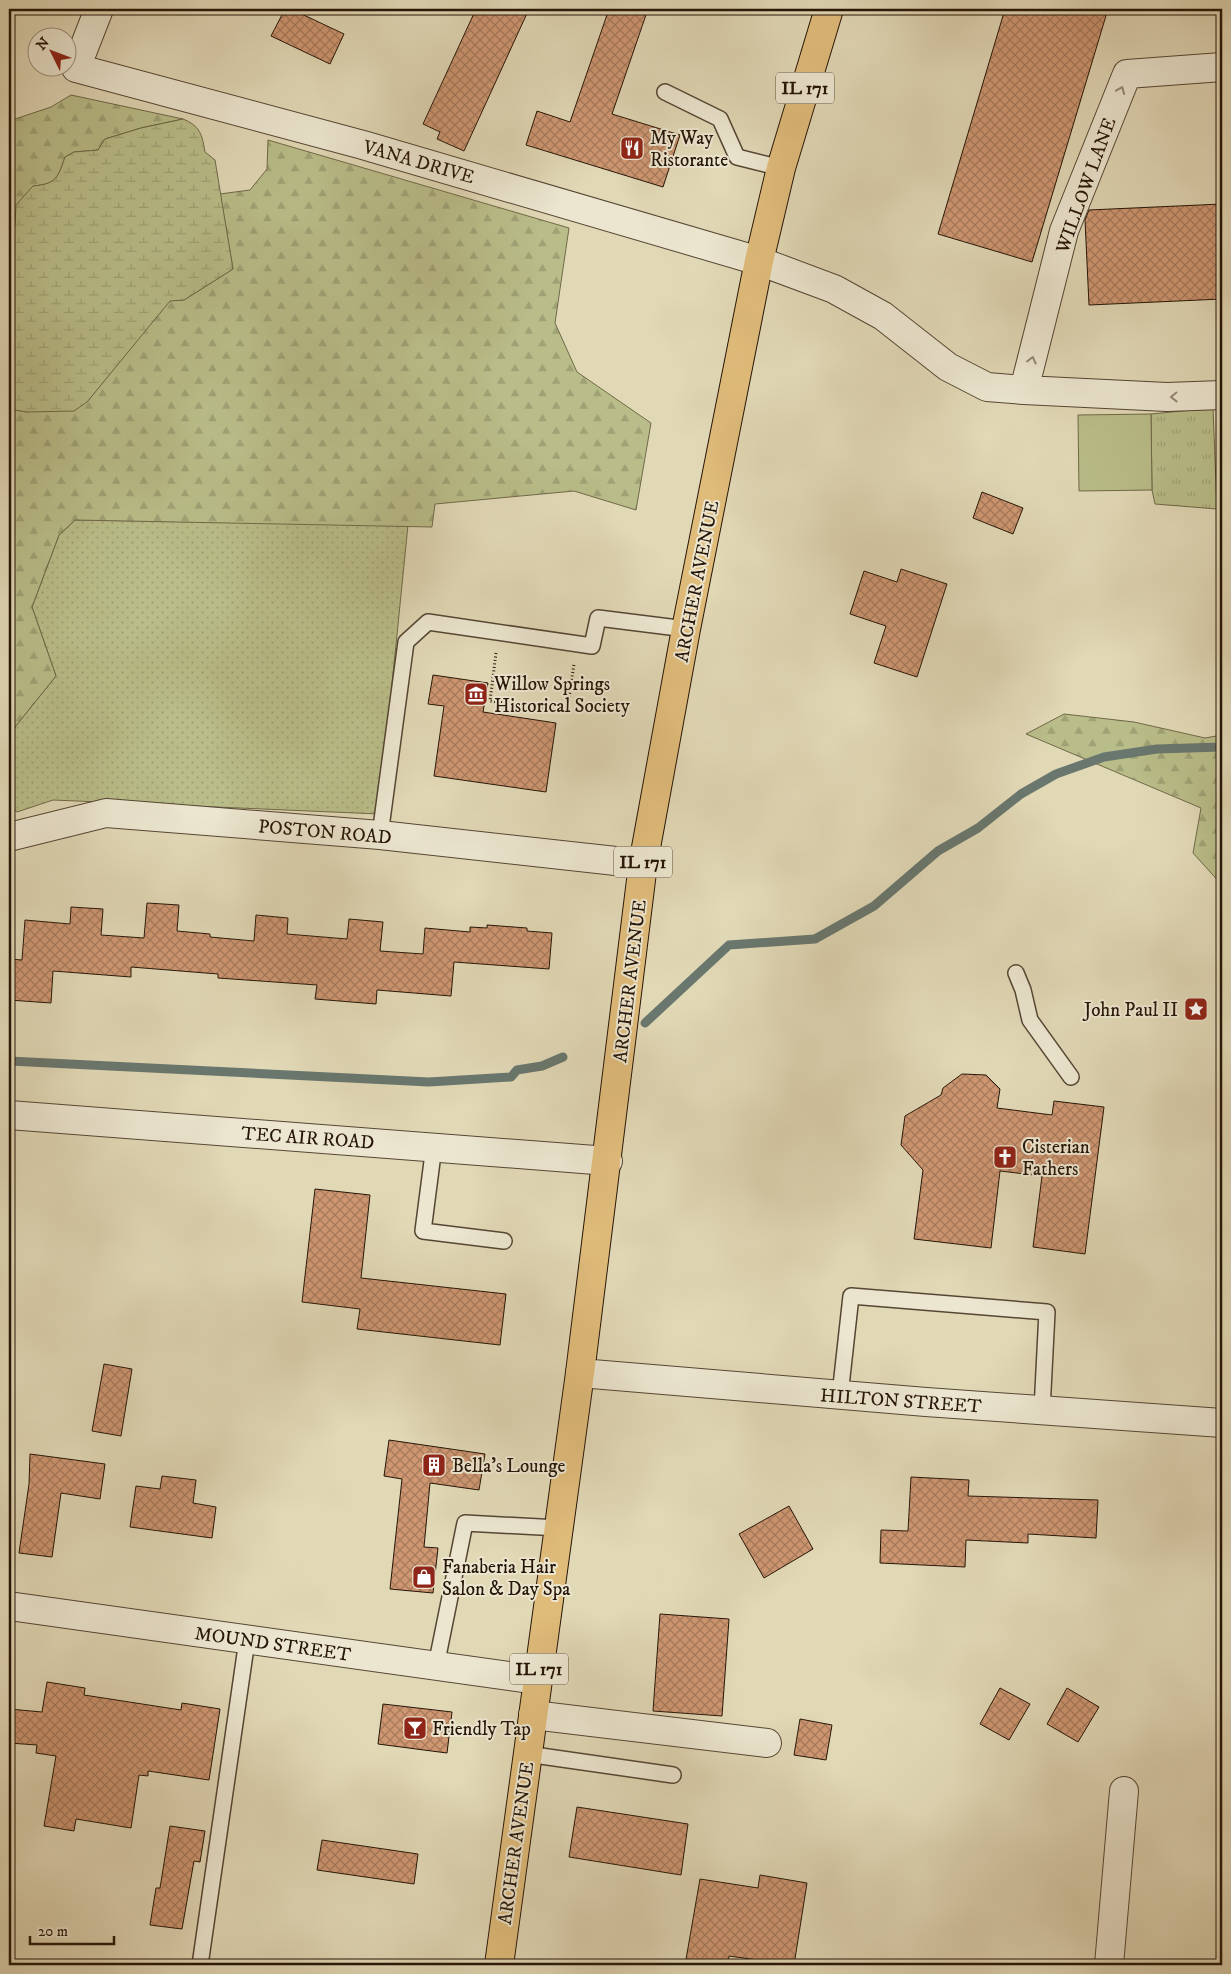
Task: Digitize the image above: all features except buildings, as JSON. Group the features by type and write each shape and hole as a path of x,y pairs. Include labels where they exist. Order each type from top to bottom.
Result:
{"main road":[{"name":"ARCHER AVENUE","path":"499,1965 608,1161 643,864 686,628 759,260 781,168 829,9"}],"street":[{"name":"VANA DRIVE","path":"99,9 76,68 372,147 759,260"},
{"name":"WILLOW LANE","path":"1024,390 1064,231 1127,74 1222,67"},
{"path":"759,260 842,293 883,316 948,367 987,387 1167,397 1222,395"},
{"name":"POSTON ROAD","path":"9,837 106,813 380,835 643,864"},
{"name":"TEC AIR ROAD","path":"9,1115 434,1146 608,1161"},
{"name":"HILTON STREET","path":"580,1373 840,1395 1222,1423"},
{"name":"MOUND STREET","path":"9,1606 537,1680"},
{"path":"532,1715 767,1743"},
{"path":"1109,1965 1124,1791"}],"lane":[{"path":"665,92 720,118 736,157 781,168"},
{"path":"380,835 406,642 428,622 592,646 598,618 686,628"},
{"path":"1016,973 1023,990 1030,1020 1071,1077"},
{"path":"434,1146 423,1231 504,1241"},
{"path":"840,1395 851,1296 1047,1312 1042,1410"},
{"path":"436,1666 464,1523 559,1528"},
{"path":"200,1965 247,1640"},
{"path":"527,1754 673,1775"}],"path":[{"path":"498,632 490,702 567,712 577,644"}],"green space":[{"path":"71,95 183,119 141,128 105,139 98,150 74,152 65,157 58,174 52,181 33,186 15,225 9,226 9,121 51,107"},
{"path":"183,119 197,128 203,140 205,152 215,160 233,269 184,300 170,301 87,402 74,411 27,412 9,409 9,226 15,225 16,205 33,186 52,181 58,174 65,157 74,152 98,150 105,139 141,128"},
{"path":"268,140 569,228 555,323 577,372 651,423 636,510 574,491 435,504 432,527 75,520 59,535 32,607 56,676 15,727 9,743 9,409 27,412 87,402 170,300 184,300 233,269 220,194 250,190 267,169"},
{"path":"1213,408 1217,509 1155,504 1152,490 1151,414"},
{"path":"1151,414 1152,490 1079,491 1078,415"},
{"path":"75,520 408,525 379,814 53,800 17,812 9,805 9,743 15,727 56,676 32,607 59,535"},
{"path":"1064,714 1134,722 1205,738 1222,735 1222,885 1193,853 1201,808 1026,734"}],"waterway":[{"path":"645,1023 729,945 815,939 874,906 938,851 978,828 1021,794 1056,774 1104,757 1157,749 1222,747"},
{"path":"9,1061 429,1082 511,1077 517,1070 542,1066 563,1057"}],"place":[{"name":"My Way Ristorante","path":"632,148"},
{"name":"Willow Springs Historical Society","path":"476,694"},
{"name":"John Paul II","path":"1196,1009"},
{"name":"Cisterian Fathers","path":"1005,1157"},
{"name":"Bella's Lounge","path":"434,1465"},
{"name":"Fanaberia Hair Salon & Day Spa","path":"424,1577"},
{"name":"Friendly Tap","path":"415,1728"}]}
